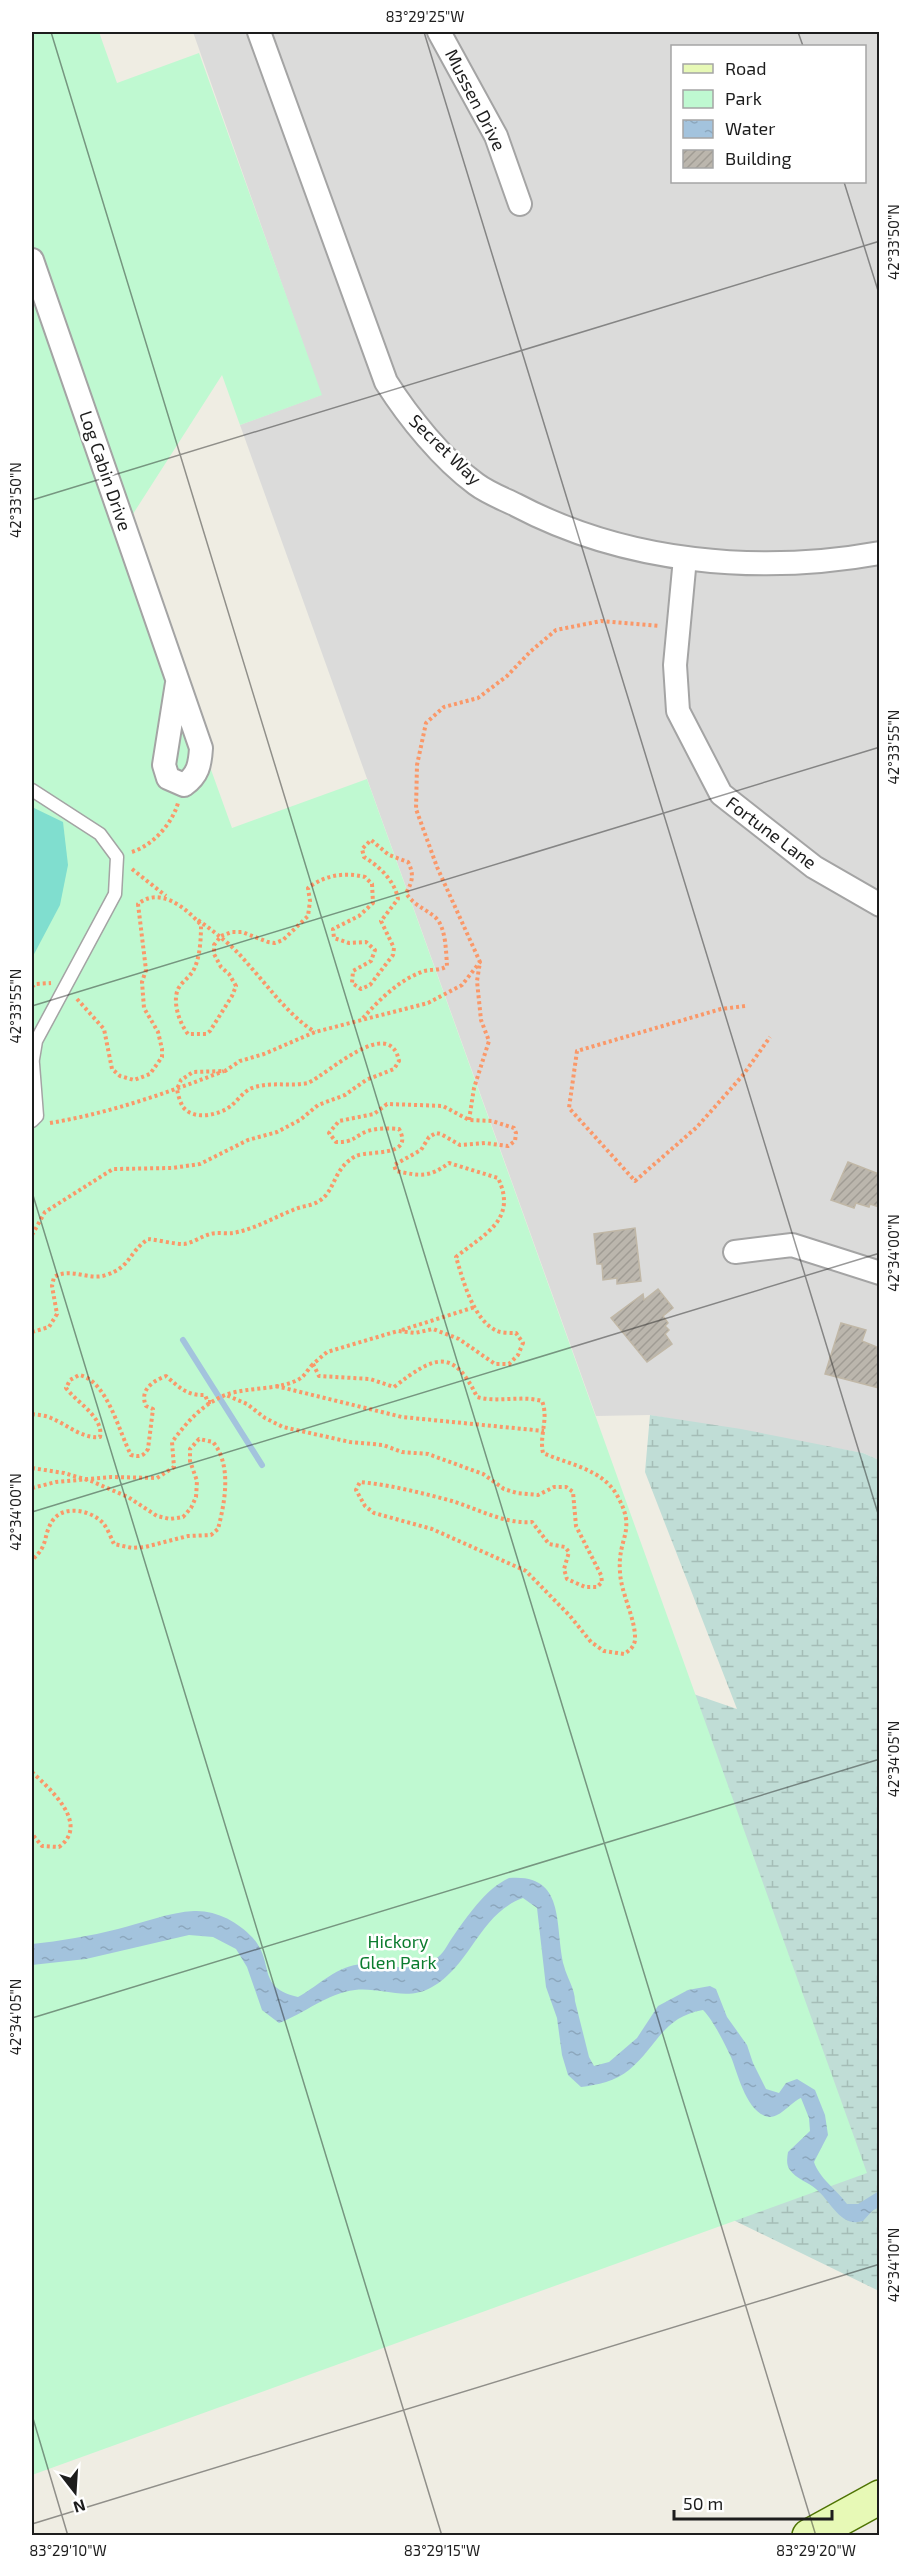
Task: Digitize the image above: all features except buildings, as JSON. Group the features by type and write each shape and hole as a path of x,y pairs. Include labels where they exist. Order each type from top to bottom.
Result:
{"street":[{"name":"Secret Way","path":"259,32 386,382 405,411 427,438 477,484 539,517 605,542 685,558 716,562 813,563 879,554"},
{"name":"Mussen Drive","path":"439,32 496,136 520,204"},
{"name":"Log Cabin Drive","path":"32,260 201,748 199,766 193,779 184,785 168,778 164,765 177,683"},
{"name":"Fortune Lane","path":"685,558 675,665 678,711 721,794 814,867 879,905"},
{"path":"735,1252 792,1245 879,1273"},
{"path":"808,2535 879,2497"}],"lane":[{"path":"32,790 100,834 117,857 115,894 36,1041 32,1064 36,1122"}],"path":[{"path":"469,1120 474,1088 489,1041 480,1011 477,981 480,962 437,867 416,809 417,765 426,723 444,707 478,698 507,676 531,651 556,630 601,621 678,628"},
{"path":"117,857 139,850 155,838 174,817 184,785"},
{"path":"117,857 199,923 201,933 196,965 190,977 178,988 180,1023 188,1034 206,1034 236,986 214,954 214,945 221,936 232,932 242,932 268,942 283,940 308,916 310,902 308,888 320,879 338,875 365,877 372,884 373,903 359,916 333,929 334,938 349,943 366,942 375,950 371,961 353,971 352,983 361,989 370,986 393,956 394,948 381,921 398,899 397,891 377,865 364,857 362,849 364,844 371,840 379,844 390,855 408,862 413,872 406,893 411,902 435,918 441,925 447,966 443,969 425,971 388,991 363,1018"},
{"path":"65,988 104,1029 112,1069 120,1076 134,1080 150,1074 162,1057 162,1049 158,1032 144,1008 142,994 146,970 144,941 137,912 138,904 145,898 162,896 221,936 298,1021 315,1032"},
{"path":"36,1122 91,1116 225,1071 240,1061 264,1054 315,1032 428,1003 462,985 480,962"},
{"path":"745,1006 721,1009 577,1051 569,1108 635,1181 697,1127 743,1075 770,1036"},
{"path":"32,1235 45,1212 113,1169 172,1168 200,1164 248,1140 277,1131 300,1120 318,1105 345,1095 366,1080 394,1069 399,1061 397,1051 391,1045 381,1042 369,1045 308,1083 299,1085 272,1083 249,1089 229,1108 213,1115 188,1112 182,1105 177,1089 181,1080 193,1072 225,1071"},
{"path":"32,1332 49,1327 57,1314 52,1286 54,1277 62,1272 102,1277 123,1269 134,1251 148,1239 185,1244 212,1233 233,1233 263,1224 294,1209 320,1201 332,1187 340,1167 357,1155 371,1152 384,1153 394,1150 401,1143 402,1135 399,1130 392,1128 368,1131 353,1141 336,1142 329,1133 339,1121 374,1114 387,1104 443,1106 469,1120 492,1121 514,1128 515,1141 508,1146 485,1143 460,1145 436,1133 429,1137 421,1150 394,1165 396,1171 422,1176 436,1173 449,1163 498,1178 503,1188 504,1209 498,1222 487,1234 456,1257 469,1298 487,1324 498,1332 516,1333 523,1343 518,1355 509,1364 495,1364 459,1339 433,1329 415,1333 398,1331"},
{"path":"32,1488 56,1482 91,1481 111,1477 145,1480 157,1478 174,1467 172,1442 190,1419 212,1402 249,1388 275,1386 300,1378 327,1352 475,1307"},
{"path":"226,1395 248,1404 265,1418 283,1427 317,1433 350,1443 383,1445 402,1452 429,1454 483,1474 504,1489 517,1493 538,1495 554,1487 566,1487 573,1492 576,1526 601,1575 602,1582 597,1587 585,1587 567,1579 564,1569 569,1552 565,1547 549,1544 532,1522 519,1523 486,1515 453,1501 382,1484 360,1482 356,1490 365,1506 374,1513 432,1528 526,1571 563,1608 591,1642 604,1651 624,1654 631,1649 635,1642 634,1628 624,1598 620,1571 621,1552 627,1531 626,1513 614,1490 598,1474 543,1453 543,1431 547,1413 542,1401 530,1397 487,1400 477,1397 468,1379 456,1365 436,1361 417,1369 394,1387 370,1379 319,1376 313,1364"},
{"path":"32,1414 48,1416 85,1435 100,1437 96,1419 74,1400 66,1388 70,1380 79,1375 88,1377 99,1387 131,1455 139,1457 145,1455 148,1449 153,1409 146,1406 144,1401 148,1386 155,1380 166,1376 184,1391 194,1395 205,1395 208,1402 212,1402"},
{"path":"275,1386 402,1417 543,1431"},
{"path":"32,1468 64,1473 91,1481 128,1497 157,1516 170,1519 183,1517 191,1508 196,1497 197,1481 190,1461 190,1449 199,1439 213,1442 221,1452 224,1468 223,1510 218,1529 211,1535 188,1536 132,1548 114,1544 104,1524 94,1516 83,1511 70,1511 55,1517 49,1528 45,1545 32,1560"},
{"path":"32,1772 69,1814 72,1831 68,1841 59,1848 42,1846 32,1834"}],"shaded area":[{"path":"193,32 879,32 879,1460 863,1453 650,1415 596,1416 240,425 321,395"},
{"path":"32,807 63,822 68,865 60,905 32,958"}],"green space":[{"name":"Hickory Glen Park","path":"32,32 99,32 117,83 199,53 322,395 240,425 222,375 124,528 232,828 367,779 867,2173 32,2475"},
{"path":"650,1415 741,1429 863,1453 879,1460 879,2291 620,2165 583,1656 737,1709 645,1472"}],"water":[{"path":"509,1878 528,1879 541,1884 549,1893 557,1919 564,1966 574,1992 589,2057 594,2066 609,2062 637,2038 658,2006 688,1990 710,1986 716,1989 727,2017 747,2045 766,2089 779,2093 786,2083 797,2079 815,2090 825,2115 828,2135 814,2162 816,2168 847,2204 858,2204 879,2191 879,2207 863,2221 848,2221 816,2189 793,2173 787,2164 788,2152 810,2131 809,2118 801,2098 782,2112 770,2117 762,2115 755,2109 744,2093 722,2039 703,2010 678,2019 669,2026 639,2061 624,2074 606,2082 581,2087 568,2075 562,2055 557,2018 546,1987 537,1908 523,1898 508,1905 496,1915 457,1966 432,1987 404,1994 365,1990 345,1992 325,1999 279,2023 262,2010 247,1967 236,1949 213,1937 189,1935 86,1959 32,1965 32,1944 97,1934 175,1913 202,1911 226,1918 252,1937 259,1947 268,1973 276,1987 298,1997 337,1972 354,1965 408,1967 426,1964 435,1959 443,1952 484,1896"}],"waterway":[{"path":"183,1340 262,1465"}]}
